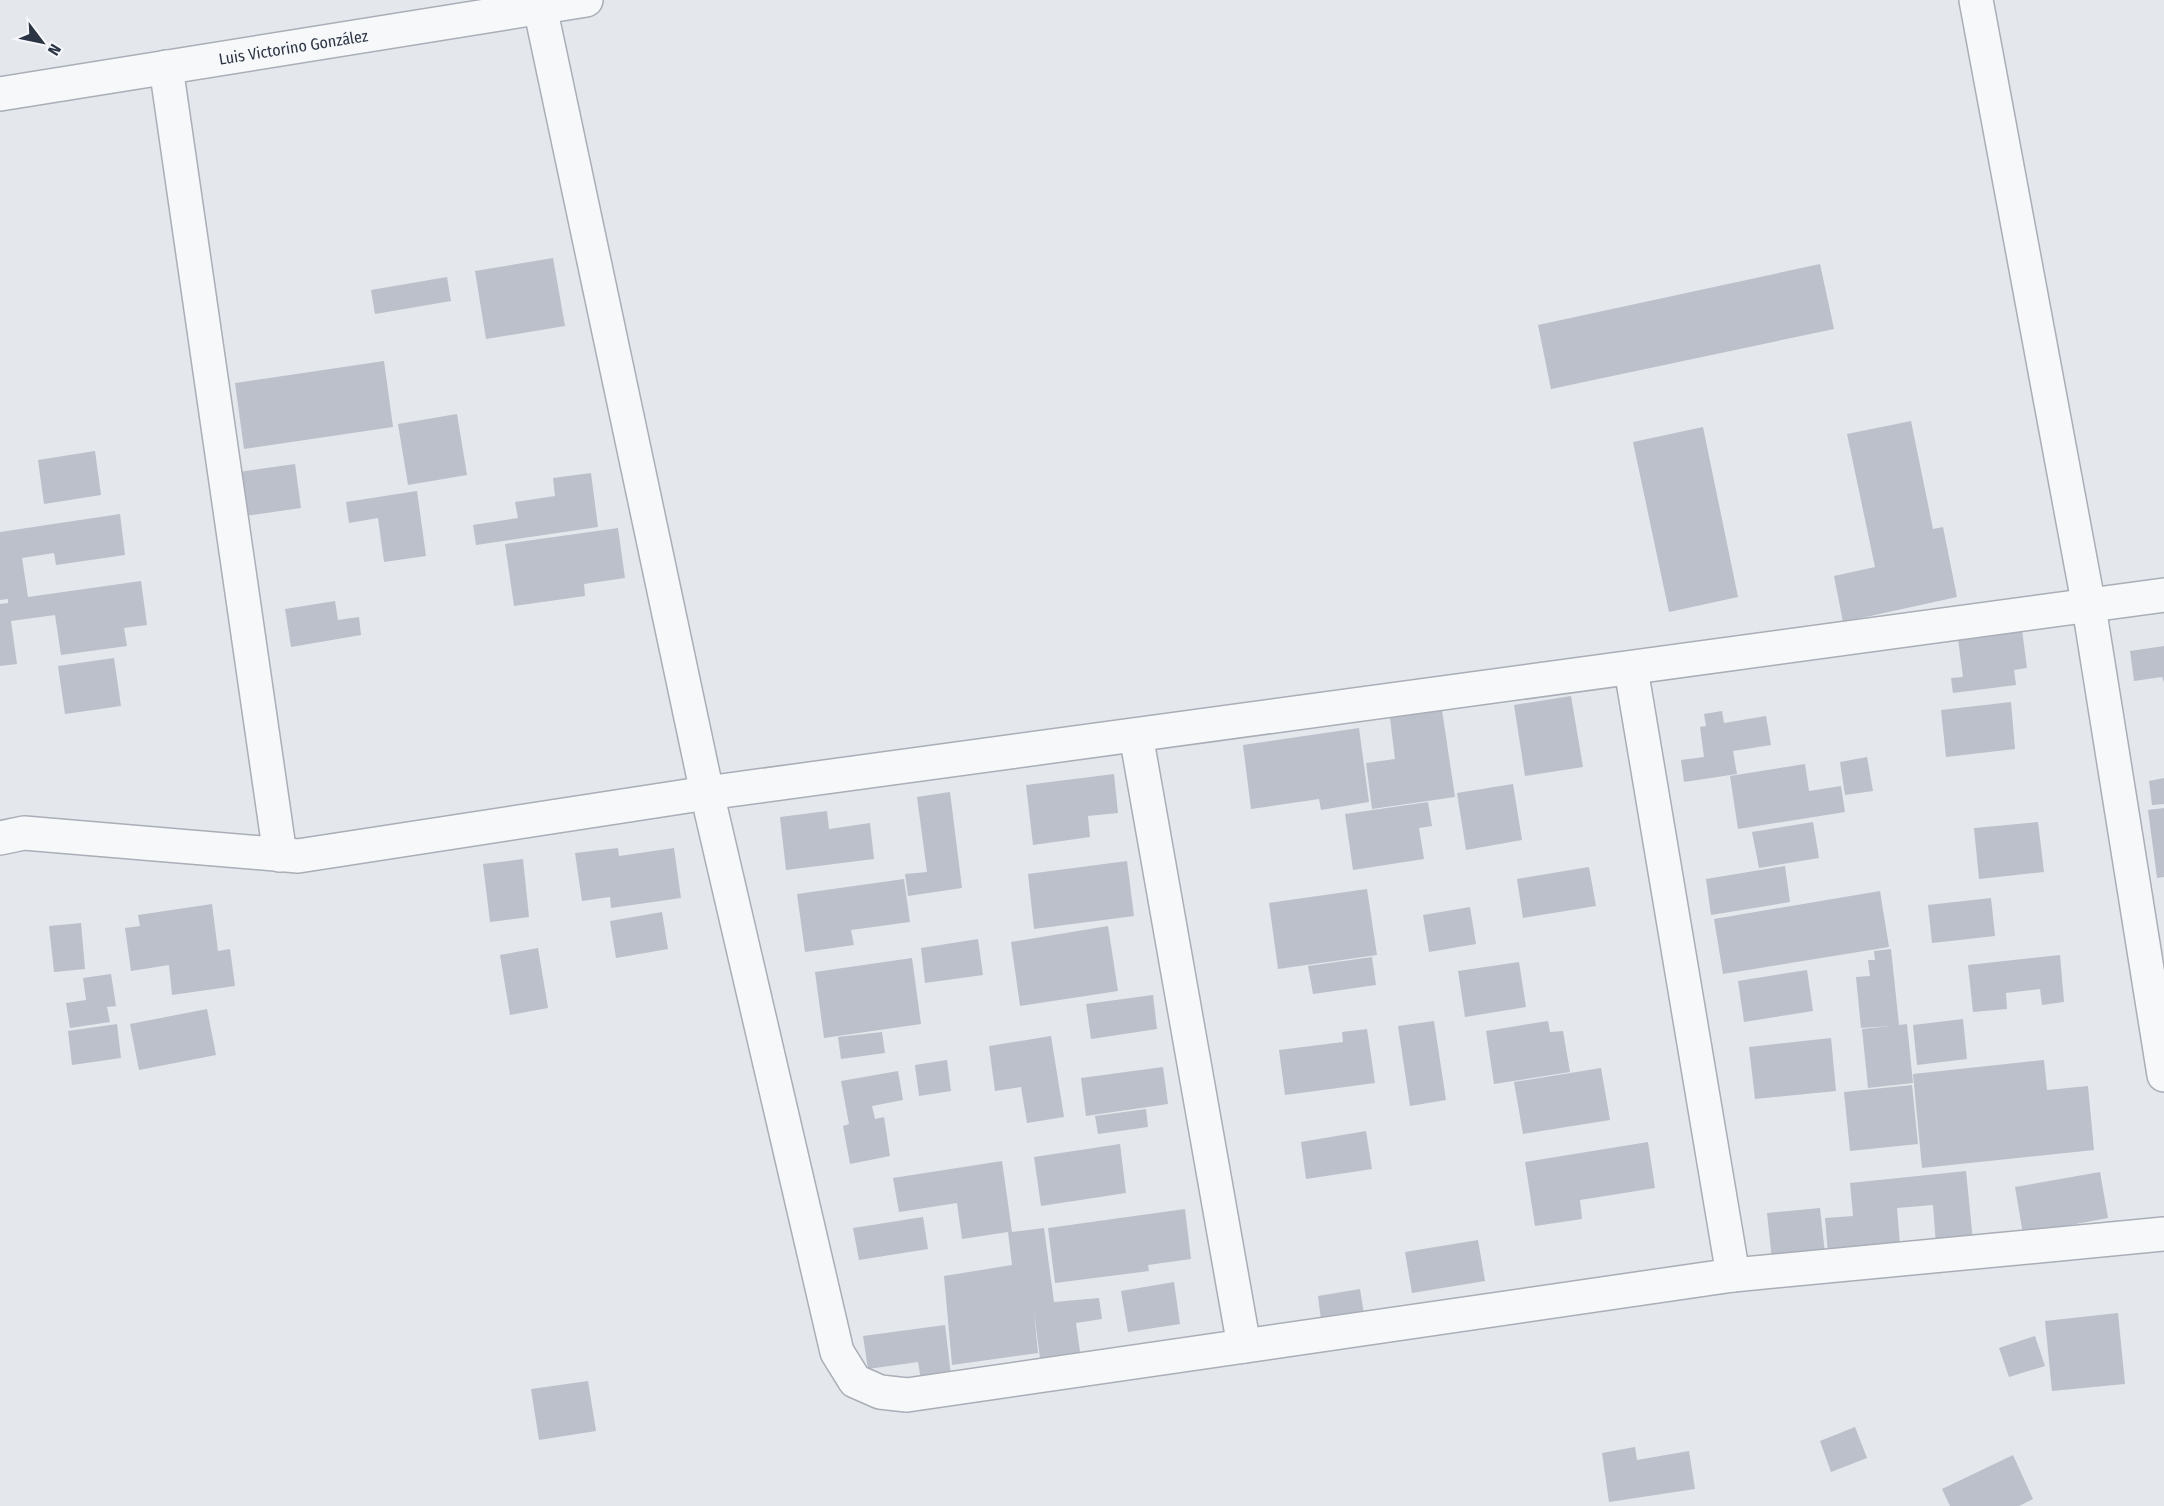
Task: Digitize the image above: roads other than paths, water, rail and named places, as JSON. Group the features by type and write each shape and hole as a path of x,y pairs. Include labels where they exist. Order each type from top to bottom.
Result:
{"street":[{"name":"Luis Victorino González","path":"0,94 586,0"},
{"path":"1976,0 2090,607 2164,1075"},
{"path":"540,7 707,793 837,1352 855,1382 880,1392 907,1395 1733,1275 2164,1234"},
{"path":"166,67 280,855"},
{"path":"0,838 24,833 298,856 707,793 2164,596"},
{"path":"1630,669 1733,1275"},
{"path":"1136,735 1244,1346"}]}
